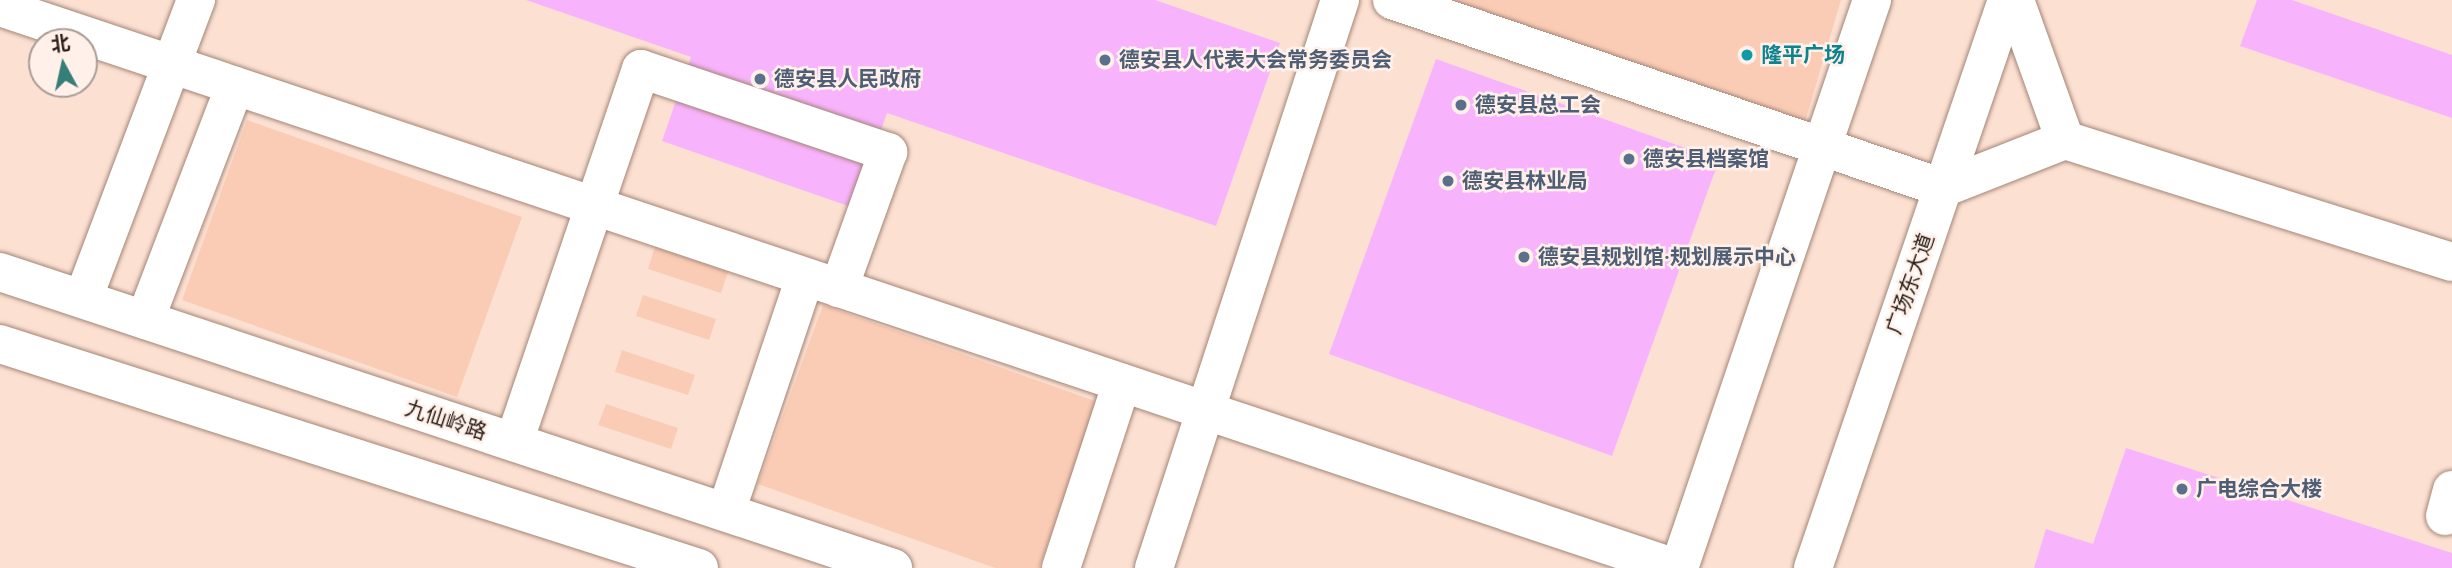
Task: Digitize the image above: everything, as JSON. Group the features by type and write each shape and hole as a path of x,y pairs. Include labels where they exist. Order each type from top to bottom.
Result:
{"street":[{"path":"83,299 196,0"},
{"path":"1154,568 1340,0"},
{"path":"1392,0 1943,188 2065,140 2452,262"},
{"path":"0,7 1677,568 1872,0"},
{"name":"广场东大道","path":"1813,568 2007,0"},
{"path":"2015,0 2065,140"},
{"path":"514,442 641,69 888,152 822,282 726,512"},
{"path":"145,320 235,86"},
{"name":"九仙岭路","path":"0,271 893,568"},
{"path":"0,344 699,568"},
{"path":"1061,568 1122,383"}],"shaded area":[{"name":"隆平广场","path":"1447,0 1841,0 1804,125"},
{"path":"247,120 522,217 457,397 182,300"},
{"path":"655,247 728,272 721,293 648,269"},
{"path":"643,295 716,319 709,340 636,316"},
{"path":"823,305 1098,402 1039,568 995,568 758,484"},
{"path":"622,350 695,375 688,395 615,372"},
{"path":"606,404 678,428 671,449 598,425"}],"building":[{"path":"526,0 1155,0 1280,43 1216,226 887,113 854,208 662,141 691,57"},
{"path":"2257,0 2292,0 2452,55 2452,118 2240,46"},
{"name":"德安县规划馆·规划展示中心","path":"1436,59 1719,160 1612,456 1329,354"},
{"name":"广电综合大楼","path":"2126,448 2452,553 2452,568 2034,568 2046,529 2093,544"}],"place":[{"name":"隆平广场","path":"1747,55"},
{"name":"德安县人代表大会常务委员会","path":"1105,60"},
{"name":"德安县人民政府","path":"760,79"},
{"name":"德安县总工会","path":"1461,105"},
{"name":"德安县档案馆","path":"1629,159"},
{"name":"德安县林业局","path":"1448,181"},
{"name":"德安县规划馆·规划展示中心","path":"1524,257"},
{"name":"广电综合大楼","path":"2182,489"}]}
